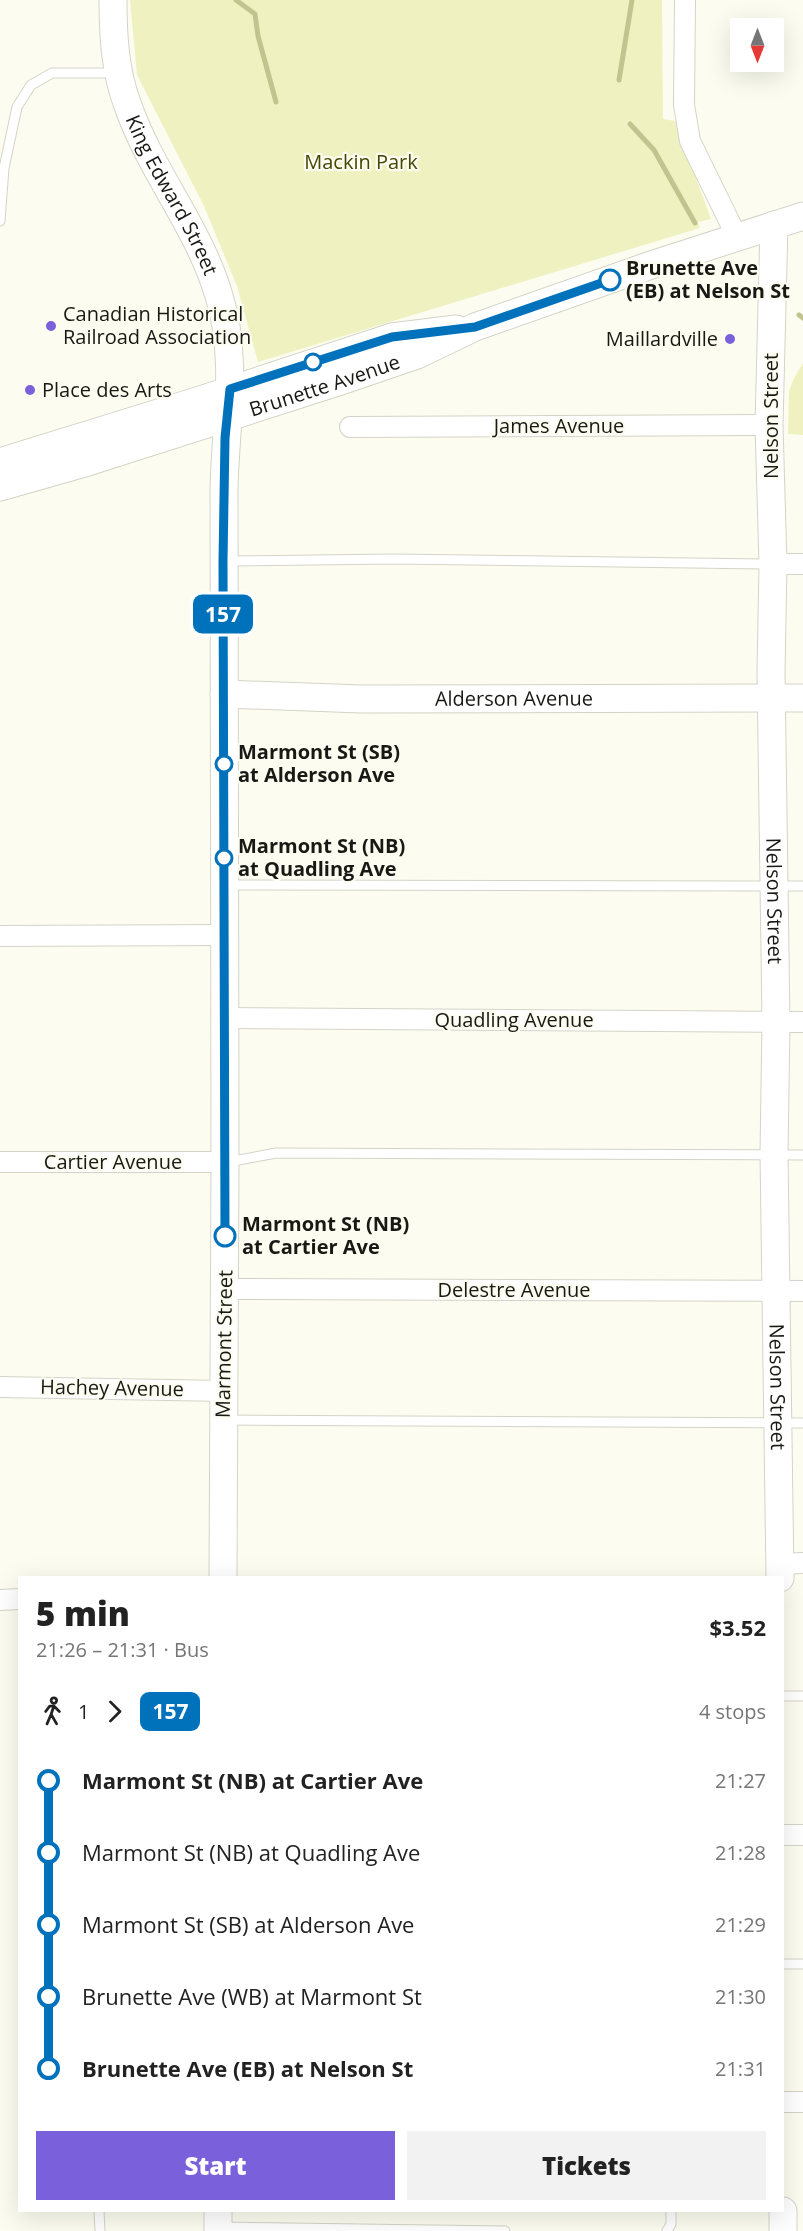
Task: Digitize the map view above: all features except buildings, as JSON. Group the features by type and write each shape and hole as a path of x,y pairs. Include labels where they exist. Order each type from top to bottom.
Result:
{"main road":[{"name":"King Edward Street","path":"113,0 113,32 126,103 137,129 178,204 212,274 229,336 230,389"},
{"name":"Brunette Avenue","path":"0,487 227,419 417,355 475,327 803,216"},
{"name":"Nelson Street","path":"774,225 769,425 773,564 775,1291 790,1423 788,1568"},
{"name":"Brunette Avenue","path":"0,462 392,337 475,327"},
{"name":"Marmont Street","path":"223,1576 225,1018 223,561 230,389"},
{"name":"Alderson Avenue","path":"224,694 361,699 803,698"},
{"path":"783,2212 783,2231"}],"street":[{"path":"685,0 684,105 690,141 737,237"},
{"name":"James Avenue","path":"350,427 769,425"},
{"path":"773,564 803,564"},
{"path":"0,936 224,934"},
{"name":"Quadling Avenue","path":"225,1018 803,1022"},
{"name":"Cartier Avenue","path":"0,1162 225,1162"},
{"name":"Delestre Avenue","path":"225,1289 803,1291"},
{"name":"Hachey Avenue","path":"0,1387 224,1391"},
{"path":"0,1600 18,1599"},
{"path":"784,1835 803,1835"},
{"path":"784,2102 803,2102"}],"lane":[{"path":"0,221 2,168 16,107 31,85 52,73 119,73"},
{"path":"223,561 393,559 773,564"},
{"path":"224,885 803,886"},
{"path":"225,1162 276,1153 803,1155"},
{"path":"223,1420 790,1423"},
{"path":"784,1696 803,1696"},
{"path":"784,1964 803,1964"},
{"path":"99,2212 100,2231"},
{"path":"667,2231 671,2224 670,2212"},
{"path":"218,2223 505,2231"}],"green space":[{"name":"Mackin Park","path":"130,0 662,0 663,119 675,121 711,219 698,222 700,228 258,362 237,286 204,206 137,75"},
{"path":"803,363 803,435 788,434 789,391"}],"waterway":[{"path":"236,0 255,14 258,36 276,102"},
{"path":"619,80 632,0"},
{"path":"630,124 654,150 695,223"},
{"path":"799,315 803,318"}],"bus line":[{"name":"157","path":"225,1236 223,561 225,438 230,389 392,337 475,327 610,280"}],"place":[{"name":"Brunette Ave (EB) at Nelson St","path":"610,280"},
{"name":"Canadian Historical Railroad Association","path":"51,326"},
{"name":"Maillardville","path":"730,339"},
{"name":"Place des Arts","path":"30,390"},
{"name":"Marmont St (SB) at Alderson Ave","path":"224,764"},
{"name":"Marmont St (NB) at Quadling Ave","path":"224,858"},
{"name":"Marmont St (NB) at Cartier Ave","path":"225,1236"}]}
